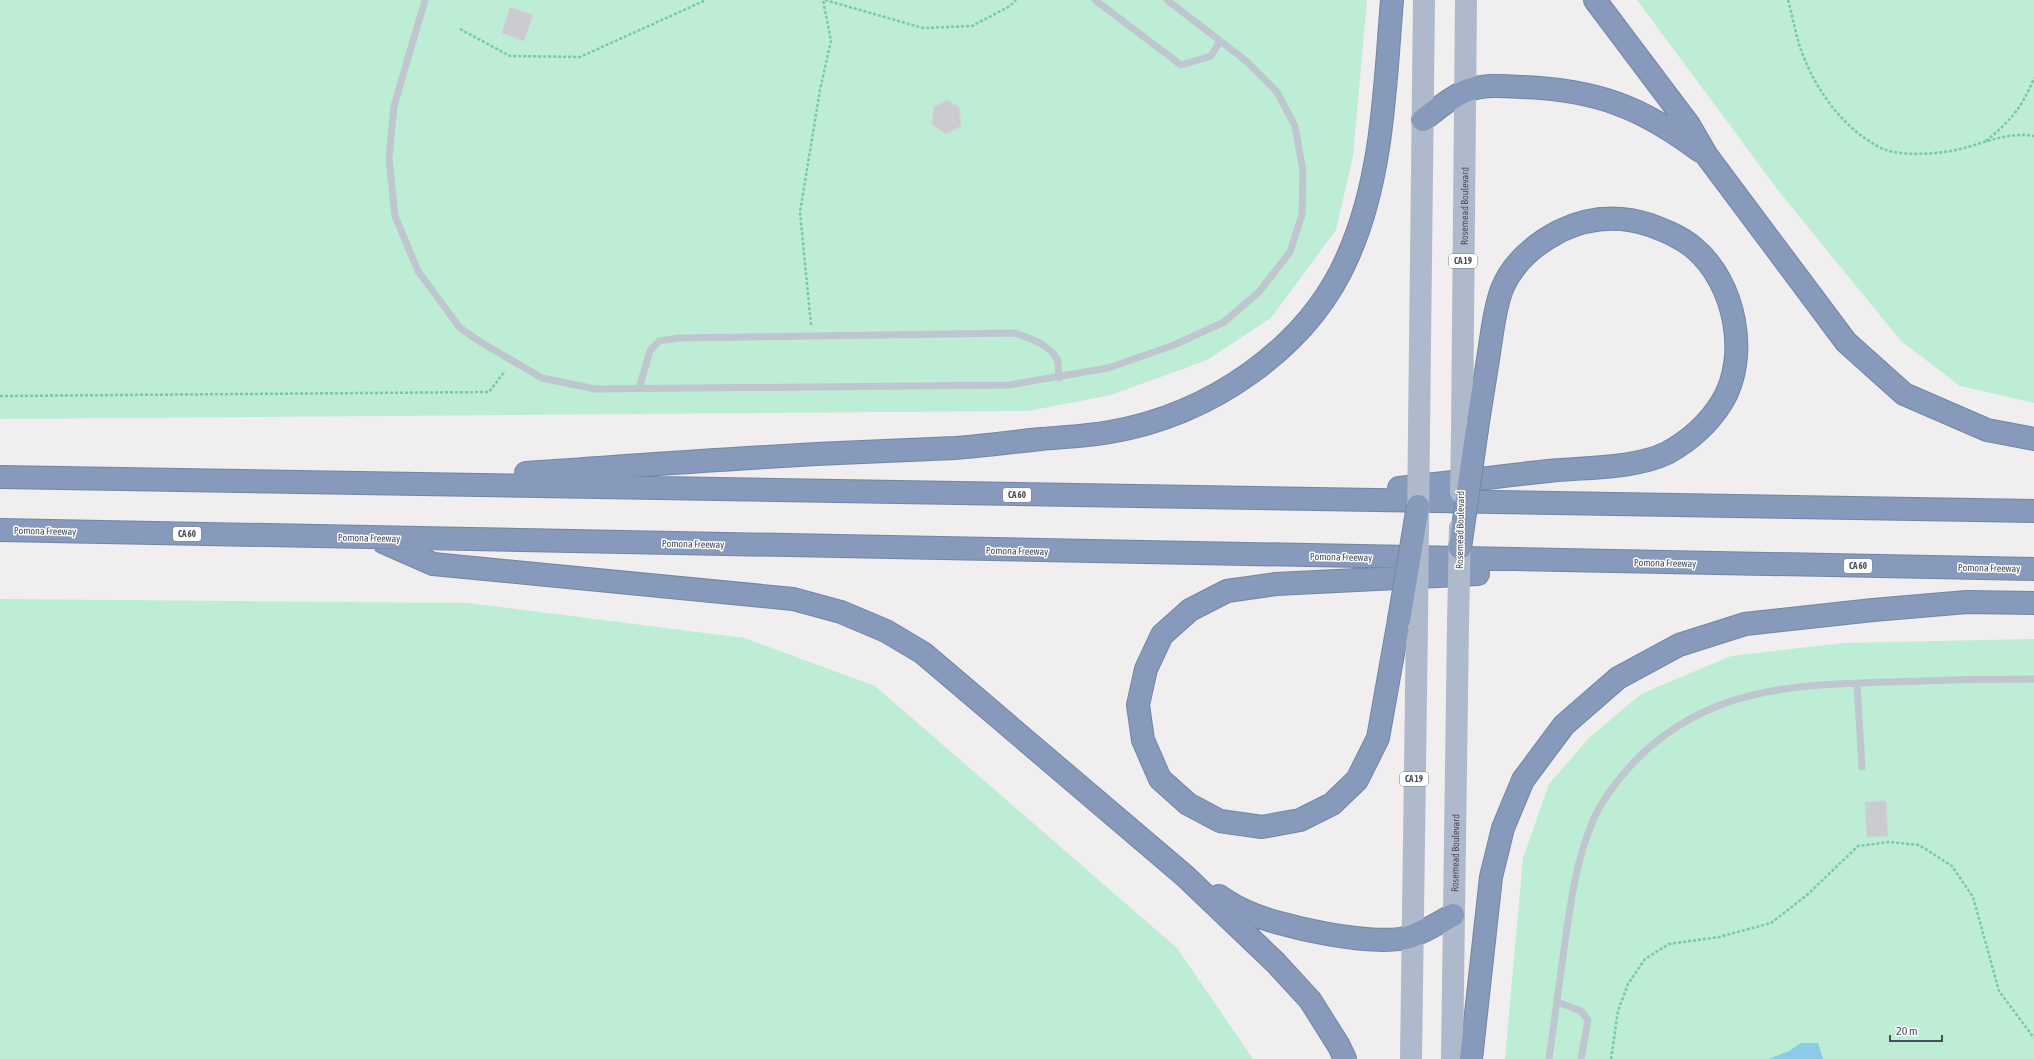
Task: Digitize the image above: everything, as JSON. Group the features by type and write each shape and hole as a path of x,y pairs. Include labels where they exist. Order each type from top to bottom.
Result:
{"highway":[{"path":"368,483 838,453 956,448 1111,432 1162,418 1201,402 1236,384 1268,360 1299,330 1327,295 1348,258 1365,214 1375,170 1392,0"},
{"path":"1594,0 1689,126 1707,156 1846,342 1904,394 1987,430 2034,439"},
{"path":"1423,120 1465,91 1487,86 1553,88 1582,92 1606,99 1644,114 1677,134 1707,156"},
{"path":"1303,499 1551,471 1609,467 1666,454 1689,439 1708,421 1723,401 1732,376 1737,343 1734,315 1724,288 1710,266 1694,248 1668,232 1638,221 1607,218 1575,224 1542,240 1518,261 1502,289 1469,430 1460,548"},
{"name":"CA 60","path":"0,477 2034,511"},
{"path":"1418,506 1408,621 1378,738 1357,780 1332,804 1300,820 1262,827 1220,821 1188,804 1160,779 1143,740 1138,705 1146,669 1162,635 1190,610 1227,592 1276,584 1683,564"},
{"name":"Pomona Freeway","path":"0,530 1683,564 2034,569"},
{"path":"375,538 433,564 793,599 841,612 886,631 923,653 1185,876 1276,963 1310,1000 1339,1046 1345,1059"},
{"path":"1471,1059 1491,876 1503,828 1523,780 1564,725 1618,678 1679,645 1745,624 1873,610 1968,602 2034,603"},
{"path":"1185,876 1243,911 1288,926 1345,936 1382,940 1412,937 1453,915"}],"main road":[{"path":"1418,506 1424,0"},
{"name":"Rosemead Boulevard","path":"1466,0 1465,91 1469,430"},
{"name":"Rosemead Boulevard","path":"1452,1059 1453,915 1457,789 1460,548"},
{"name":"CA 19","path":"1408,621 1412,937 1411,1059"}],"lane":[{"path":"425,0 394,106 389,158 395,216 418,271 460,328 542,378 595,388 1008,385 1059,378 1108,368 1174,346 1224,322 1259,292 1290,252 1302,215 1303,171 1295,126 1276,92 1245,60 1167,0"},
{"path":"1095,0 1181,65 1211,56 1220,41"},
{"path":"639,388 650,351 659,341 680,338 1015,333 1034,340 1051,351 1058,360 1059,378"},
{"path":"1549,1059 1575,873 1592,822 1619,778 1650,746 1682,722 1728,701 1772,690 1830,684 1972,679 2034,679"},
{"path":"1857,683 1862,767"},
{"path":"1557,1002 1581,1011 1588,1020 1582,1059"}],"path":[{"path":"460,29 510,56 580,57 706,0"},
{"path":"812,336 800,212 820,90 831,41 824,0 923,28 972,26 1010,6 1016,0"},
{"path":"1788,0 1799,45 1810,72 1826,100 1854,129 1880,148 1902,153 1926,154 1952,150 2008,136 2034,136"},
{"path":"1986,141 2008,123 2026,100 2034,78"},
{"path":"0,396 489,392 513,361"},
{"path":"1611,1059 1618,1011 1628,984 1645,958 1669,944 1719,937 1771,922 1807,895 1858,846 1889,842 1919,845 1952,866 1973,897 1999,991 2034,1038"}],"green space":[{"path":"0,0 1367,0 1353,156 1336,230 1271,318 1207,360 1111,395 1028,411 0,419"},
{"path":"1637,0 2034,0 2034,403 1960,386 1901,341 1781,194"},
{"path":"0,599 468,603 744,638 875,686 1177,948 1253,1059 0,1059"},
{"path":"2034,639 2034,1059 1505,1059 1523,858 1549,784 1590,737 1641,694 1731,656 1843,643"}],"water":[{"path":"1801,1043 1818,1043 1823,1059 1769,1059 1789,1051"}],"building":[{"path":"510,7 533,15 524,41 502,33"},
{"path":"947,100 959,107 961,126 945,134 932,124 934,107"},
{"path":"1886,801 1888,836 1867,837 1865,802"}]}
